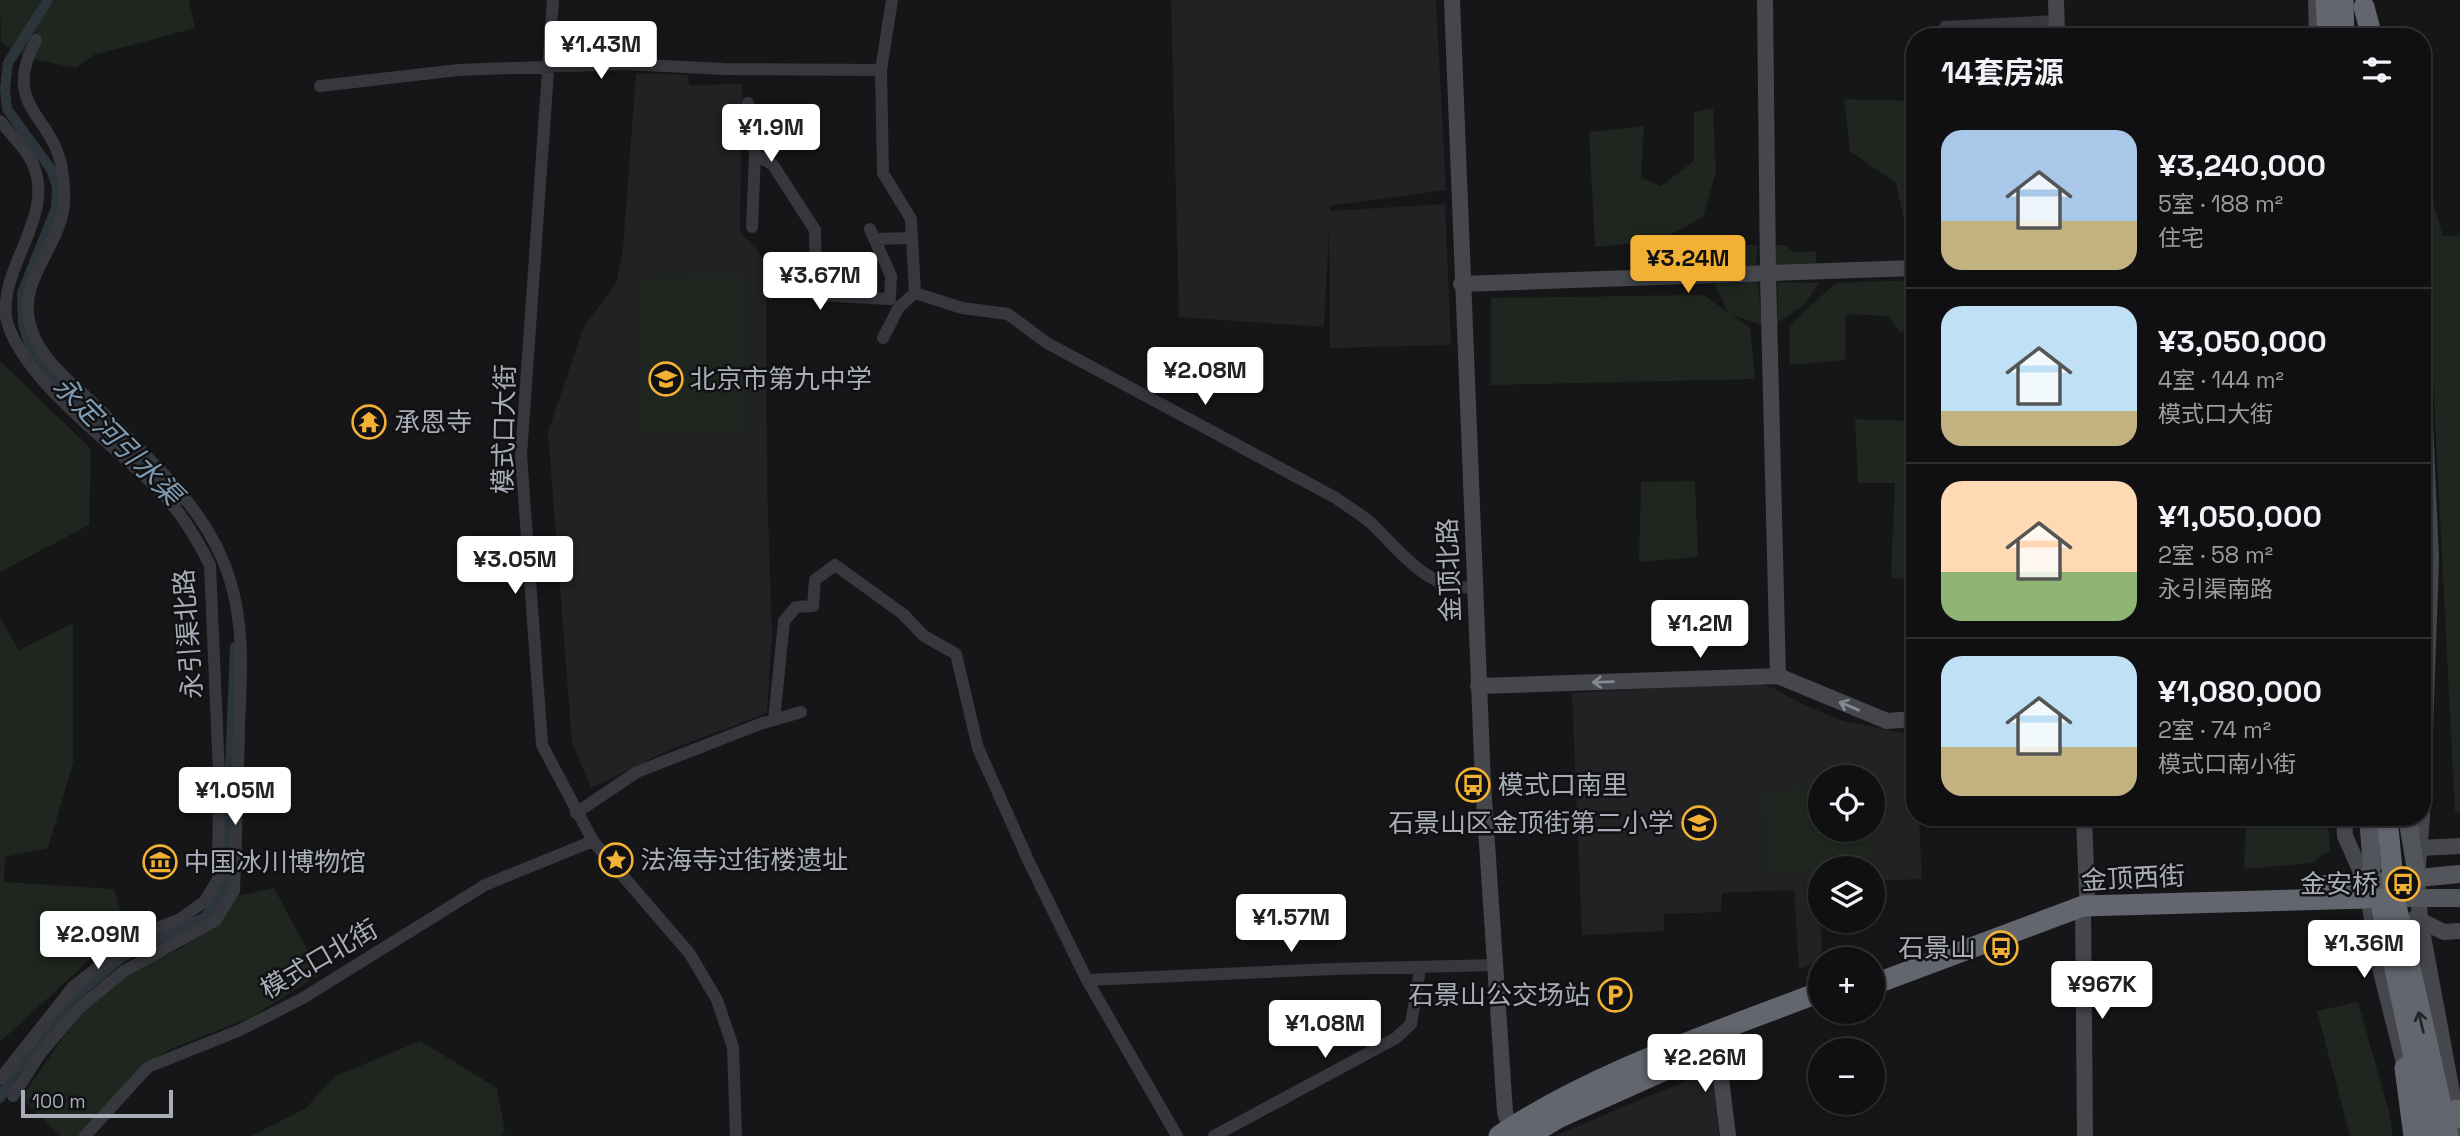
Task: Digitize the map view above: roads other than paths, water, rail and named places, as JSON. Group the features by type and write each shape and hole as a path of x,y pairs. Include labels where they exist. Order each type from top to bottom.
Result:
{"highway":[{"path":"2340,28 2341,0"},
{"path":"2365,28 2366,2"},
{"path":"2366,2 2370,28"},
{"path":"2319,5 2325,28"},
{"path":"2371,826 2385,927 2431,1136"},
{"path":"2387,826 2395,901 2448,1136"},
{"name":"金顶西街","path":"1885,966 2064,898 2085,900 2367,890"},
{"name":"金顶西街","path":"1885,980 2085,900"},
{"path":"1513,1134 1649,1059 1808,997"},
{"path":"1513,1134 1569,1113 1717,1046 1808,1010"},
{"path":"2405,1068 2414,1136"}],"main road":[{"path":"2360,826 2367,890"},
{"path":"2367,890 2372,867 2370,826"},
{"path":"2410,826 2417,850 2417,876"},
{"path":"2367,890 2417,876 2460,874"},
{"path":"2367,890 2419,899 2460,898"}],"street":[{"name":"模式口大街","path":"552,0 521,455 542,745 593,841 690,954 718,1000 733,1048 736,1136"},
{"path":"892,0 881,69 883,173 911,219 915,293"},
{"name":"金顶北路","path":"1452,0 1478,686 1506,1112 1513,1134"},
{"path":"1765,0 1768,274 1779,676"},
{"path":"2056,0 2057,28"},
{"path":"2319,5 2334,28"},
{"path":"2318,28 2319,5"},
{"path":"1945,27 2001,28"},
{"path":"13,1096 40,1054 79,1008 124,971 215,921 234,891 242,634 230,579 204,520 140,450 42,354 29,320 30,291 36,272 62,219 65,201 61,166 55,147 29,112 22,95 26,57 36,40"},
{"path":"320,86 458,70 548,66 624,64 724,69 881,69"},
{"path":"748,103 755,154 752,227"},
{"name":"永引渠北路","path":"0,121 31,159 38,184 32,222 8,282 6,316 23,358 164,495 196,535 210,565 219,774 218,879 205,901 180,919 139,935 82,979 0,1079"},
{"path":"755,154 773,165 816,230 816,295 890,299 891,276 873,234 912,238"},
{"path":"1461,284 1906,268"},
{"path":"883,338 899,307 915,293"},
{"path":"915,293 962,308 1007,314 1047,343 1336,498 1368,522 1422,573 1453,587 1474,587"},
{"path":"774,720 784,621 796,607 813,606 816,580 835,565 903,614 924,636 956,654 978,748 1087,980 1177,1136"},
{"path":"1478,686 1779,676 1887,721 1906,720"},
{"path":"576,813 638,772 801,712"},
{"path":"2084,826 2085,1136"},
{"path":"2344,826 2345,836 2367,890 2381,972 2421,1136"},
{"path":"2421,826 2417,850 2460,846"},
{"name":"模式口北街","path":"85,1136 148,1067 238,1031 303,998 485,885 593,841"},
{"path":"2417,876 2420,920 2459,1114 2460,1135"},
{"path":"2367,890 2444,932 2460,932"},
{"path":"1087,980 1495,965"},
{"path":"1214,1136 1396,1038 1411,1024 1420,969"},
{"path":"1717,1046 1728,1136"}],"waterway":[{"name":"永定河引水渠","path":"48,0 8,63 5,89 7,109 51,169 57,187 56,208 22,293 23,324 30,347 65,391 181,500"},
{"name":"永定河引水渠","path":"0,1098 16,1070 70,1001 122,957 205,917 225,889 235,647"}],"place":[{"name":"北京市第九中学","path":"666,379"},
{"name":"承恩寺","path":"369,422"},
{"name":"模式口南里","path":"1473,785"},
{"name":"石景山区金顶街第二小学","path":"1699,823"},
{"name":"法海寺过街楼遗址","path":"616,860"},
{"name":"中国冰川博物馆","path":"160,862"},
{"name":"金安桥","path":"2403,884"},
{"name":"石景山","path":"2001,948"},
{"name":"石景山公交场站","path":"1615,995"}]}
